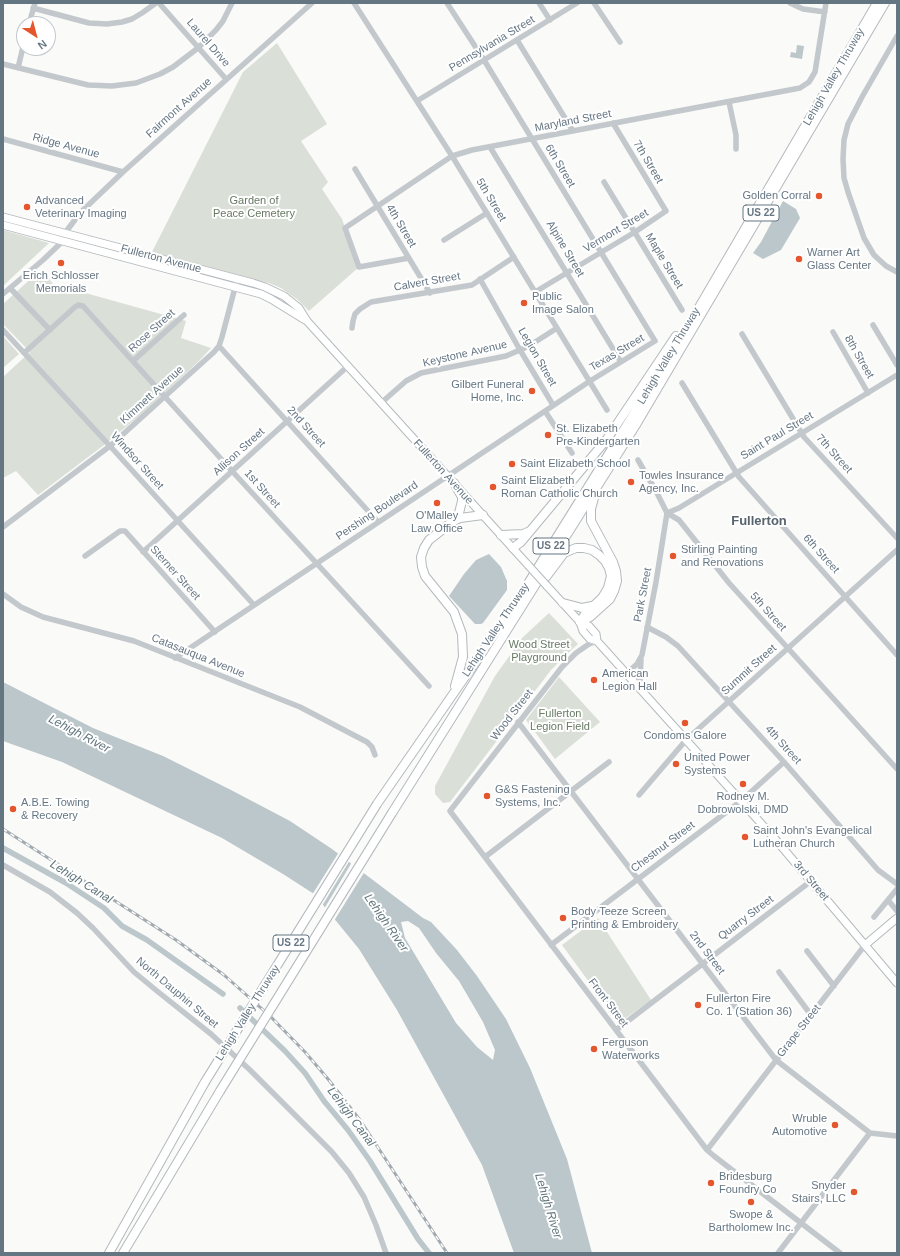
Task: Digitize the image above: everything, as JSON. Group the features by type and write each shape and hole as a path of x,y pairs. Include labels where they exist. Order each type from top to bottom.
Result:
{"highway":[{"name":"Lehigh Valley Thruway","path":"109,1253 206,1082 377,804 514,606 680,340 877,3"},
{"name":"Lehigh Valley Thruway","path":"123,1253 220,1091 392,813 637,423 885,3"},
{"path":"513,548 521,542 607,439 714,281"},
{"path":"580,622 590,617 607,602 616,586 617,575 615,566 592,525 591,509 593,500 637,423"},
{"path":"452,522 459,513 462,501 462,497 454,483"},
{"path":"452,694 463,657 462,634 454,612 425,576 421,562 422,553 429,540 452,522 463,517 483,515"},
{"path":"501,535 524,534 530,530"},
{"path":"516,615 564,553 576,548 584,548 595,552 605,561 609,568 610,580 605,595 585,614 580,622"},
{"path":"563,603 582,608 590,607 595,604"}],"main road":[{"name":"Fullerton Avenue","path":"3,217 265,287 284,296 299,308 307,321 580,622 589,626 593,630 596,634 597,641 626,674"},
{"name":"Fullerton Avenue","path":"3,225 235,287 271,299 307,321"},
{"name":"3rd Street","path":"626,674 741,801 897,983"},
{"name":"Grape Street","path":"866,945 897,918"}],"street":[{"path":"31,16 34,5 89,23 107,24 132,19 157,3"},
{"name":"Laurel Drive","path":"157,3 226,79"},
{"path":"3,64 74,83 88,85 112,86 136,82 160,74 177,64 198,48 216,30 229,11 232,3"},
{"name":"Fairmont Avenue","path":"65,233 80,213 123,172 312,3"},
{"name":"5th Street","path":"354,3 452,156 607,410"},
{"name":"6th Street","path":"447,3 484,60 655,341"},
{"path":"539,3 550,20"},
{"name":"Pennsylvania Street","path":"417,101 578,3"},
{"path":"594,3 620,42"},
{"path":"790,3 803,9 825,12 826,3"},
{"name":"Maryland Street","path":"409,258 359,267 345,228 452,156 490,146 800,88 813,77 816,69 825,12"},
{"path":"897,36 848,124 844,140 843,159 844,178 864,238 874,255 886,266 897,272"},
{"path":"517,40 573,131"},
{"path":"18,68 21,56"},
{"path":"729,102 736,135 736,149"},
{"name":"7th Street","path":"613,123 666,212"},
{"name":"Ridge Avenue","path":"3,139 123,172"},
{"name":"Alpine Street","path":"490,146 622,362"},
{"name":"4th Street","path":"355,169 430,292"},
{"name":"Maple Street","path":"604,182 682,310"},
{"name":"Vermont Street","path":"535,292 666,212"},
{"path":"444,240 487,213"},
{"path":"3,294 63,241"},
{"name":"Calvert Street","path":"352,328 352,321 355,314 371,302 472,284 514,257"},
{"name":"Legion Street","path":"480,279 553,405"},
{"name":"Kimmett Avenue","path":"3,527 110,446 193,372 219,346 237,280"},
{"path":"10,288 50,330 24,353"},
{"name":"1st Street","path":"50,330 75,307 81,304 316,564 429,686"},
{"name":"Rose Street","path":"133,361 184,315"},
{"path":"873,325 897,365"},
{"name":"Keystone Avenue","path":"381,403 406,381 421,374 492,360 520,350 557,328"},
{"name":"Windsor Street","path":"3,330 254,605"},
{"name":"8th Street","path":"833,332 868,393"},
{"name":"7th Street","path":"742,334 802,433 897,538"},
{"name":"Texas Street","path":"590,381 655,341"},
{"name":"2nd Street","path":"219,346 378,522"},
{"name":"Allison Street","path":"143,552 348,366"},
{"name":"Saint Paul Street","path":"667,513 679,508 897,375"},
{"name":"Pershing Boulevard","path":"175,658 590,381"},
{"name":"6th Street","path":"682,383 736,473 897,655"},
{"path":"545,411 572,453"},
{"name":"5th Street","path":"638,460 667,513 679,520 729,583 897,769"},
{"name":"Park Street","path":"626,674 637,664 642,655 667,513"},
{"name":"Sterner Street","path":"85,556 120,531 125,531 215,632"},
{"name":"Summit Street","path":"640,795 686,740 897,550"},
{"name":"Catasauqua Avenue","path":"3,594 21,607 43,617 134,641 300,707 367,742 375,755"},
{"name":"4th Street","path":"647,627 666,637 678,646 729,700 878,870 897,884"},
{"name":"Wood Street","path":"450,811 566,662 589,644 597,641"},
{"path":"642,655 640,684 642,692"},
{"name":"2nd Street","path":"518,722 776,1060 870,1133"},
{"path":"485,857 609,762"},
{"name":"Chestnut Street","path":"552,945 741,801 784,762"},
{"name":"Front Street","path":"450,811 707,1150 840,1253"},
{"name":"North Dauphin Street","path":"3,865 50,892 76,913 93,928 134,972 211,1034 250,1070 332,1152 349,1173 364,1197 376,1224 386,1253"},
{"name":"Quarry Street","path":"616,1030 681,982 702,964 811,881"},
{"path":"874,917 897,889"},
{"path":"888,900 897,911"},
{"name":"Grape Street","path":"707,1150 866,945"},
{"path":"807,951 834,986"},
{"path":"779,972 811,1015"},
{"path":"778,1253 870,1133 897,1136"}],"green space":[{"name":"Garden of Peace Cemetery","path":"277,43 327,124 301,141 328,182 322,189 342,219 359,267 309,311 298,300 281,288 269,283 152,252 243,72"},
{"path":"3,230 49,243 3,286"},
{"path":"43,271 53,284 186,321 181,338 211,348 144,412 104,445 38,495 16,471 3,478 3,377 30,352 3,324 3,304 36,274"},
{"path":"3,336 19,354 3,368"},
{"name":"Wood Street Playground","path":"549,613 578,644 551,670 450,802 443,803 435,794 435,786 495,676 523,637"},
{"name":"Fullerton Legion Field","path":"559,677 600,722 555,759 526,720"},
{"path":"598,918 651,1000 619,1023 562,945"}],"water":[{"path":"797,45 804,46 802,59 790,57 791,52 796,53"},
{"path":"783,201 796,209 800,218 781,250 763,259 753,253 761,242"},
{"path":"489,554 501,567 507,581 507,590 483,623 475,624 449,596 464,574 476,560"},
{"name":"Lehigh River","path":"3,682 93,728 163,756 290,821 332,849 423,918 431,922 457,950 477,976 506,1019 530,1068 567,1159 592,1253 514,1253 482,1165 397,1010 359,949 314,894 222,838 62,762 3,741","holes":["408,921 419,928 436,953 459,981 483,1022 495,1050 493,1060 477,1047 456,1023 405,938 401,922"]}],"pier":[{"path":"339,852 350,860 322,906 312,895"},
{"path":"352,862 365,871 334,921 324,909"}],"waterway":[{"name":"Lehigh Canal","path":"3,848 66,883 104,908 122,926 147,940 223,994"},
{"name":"Lehigh Canal","path":"240,1008 285,1051 305,1073 324,1101 348,1130 370,1161 418,1239 429,1253"}],"railway":[{"path":"3,829 176,940 224,975 270,1016 305,1052 360,1120 447,1253"}],"place":[{"name":"Golden Corral","path":"819,196"},
{"name":"Advanced Veterinary Imaging","path":"27,207"},
{"name":"Warner Art Glass Center","path":"799,259"},
{"name":"Erich Schlosser Memorials","path":"61,263"},
{"name":"Public Image Salon","path":"524,303"},
{"name":"Gilbert Funeral Home, Inc.","path":"532,391"},
{"name":"St. Elizabeth Pre-Kindergarten","path":"548,435"},
{"name":"Saint Elizabeth School","path":"512,464"},
{"name":"Towles Insurance Agency, Inc.","path":"631,482"},
{"name":"Saint Elizabeth Roman Catholic Church","path":"493,487"},
{"name":"O'Malley Law Office","path":"437,503"},
{"name":"Stirling Painting and Renovations","path":"673,556"},
{"name":"American Legion Hall","path":"594,680"},
{"name":"Condoms Galore","path":"685,723"},
{"name":"United Power Systems","path":"676,764"},
{"name":"Rodney M. Dobrowolski, DMD","path":"743,784"},
{"name":"G&S Fastening Systems, Inc.","path":"487,796"},
{"name":"A.B.E. Towing & Recovery","path":"13,809"},
{"name":"Saint John's Evangelical Lutheran Church","path":"745,837"},
{"name":"Body Teeze Screen Printing & Embroidery","path":"563,918"},
{"name":"Fullerton Fire Co. 1 (Station 36)","path":"698,1005"},
{"name":"Ferguson Waterworks","path":"594,1049"},
{"name":"Wruble Automotive","path":"835,1125"},
{"name":"Bridesburg Foundry Co","path":"711,1183"},
{"name":"Snyder Stairs, LLC","path":"854,1192"},
{"name":"Swope & Bartholomew Inc.","path":"751,1202"}],"district":[{"name":"Fullerton","path":"759,521"}]}
